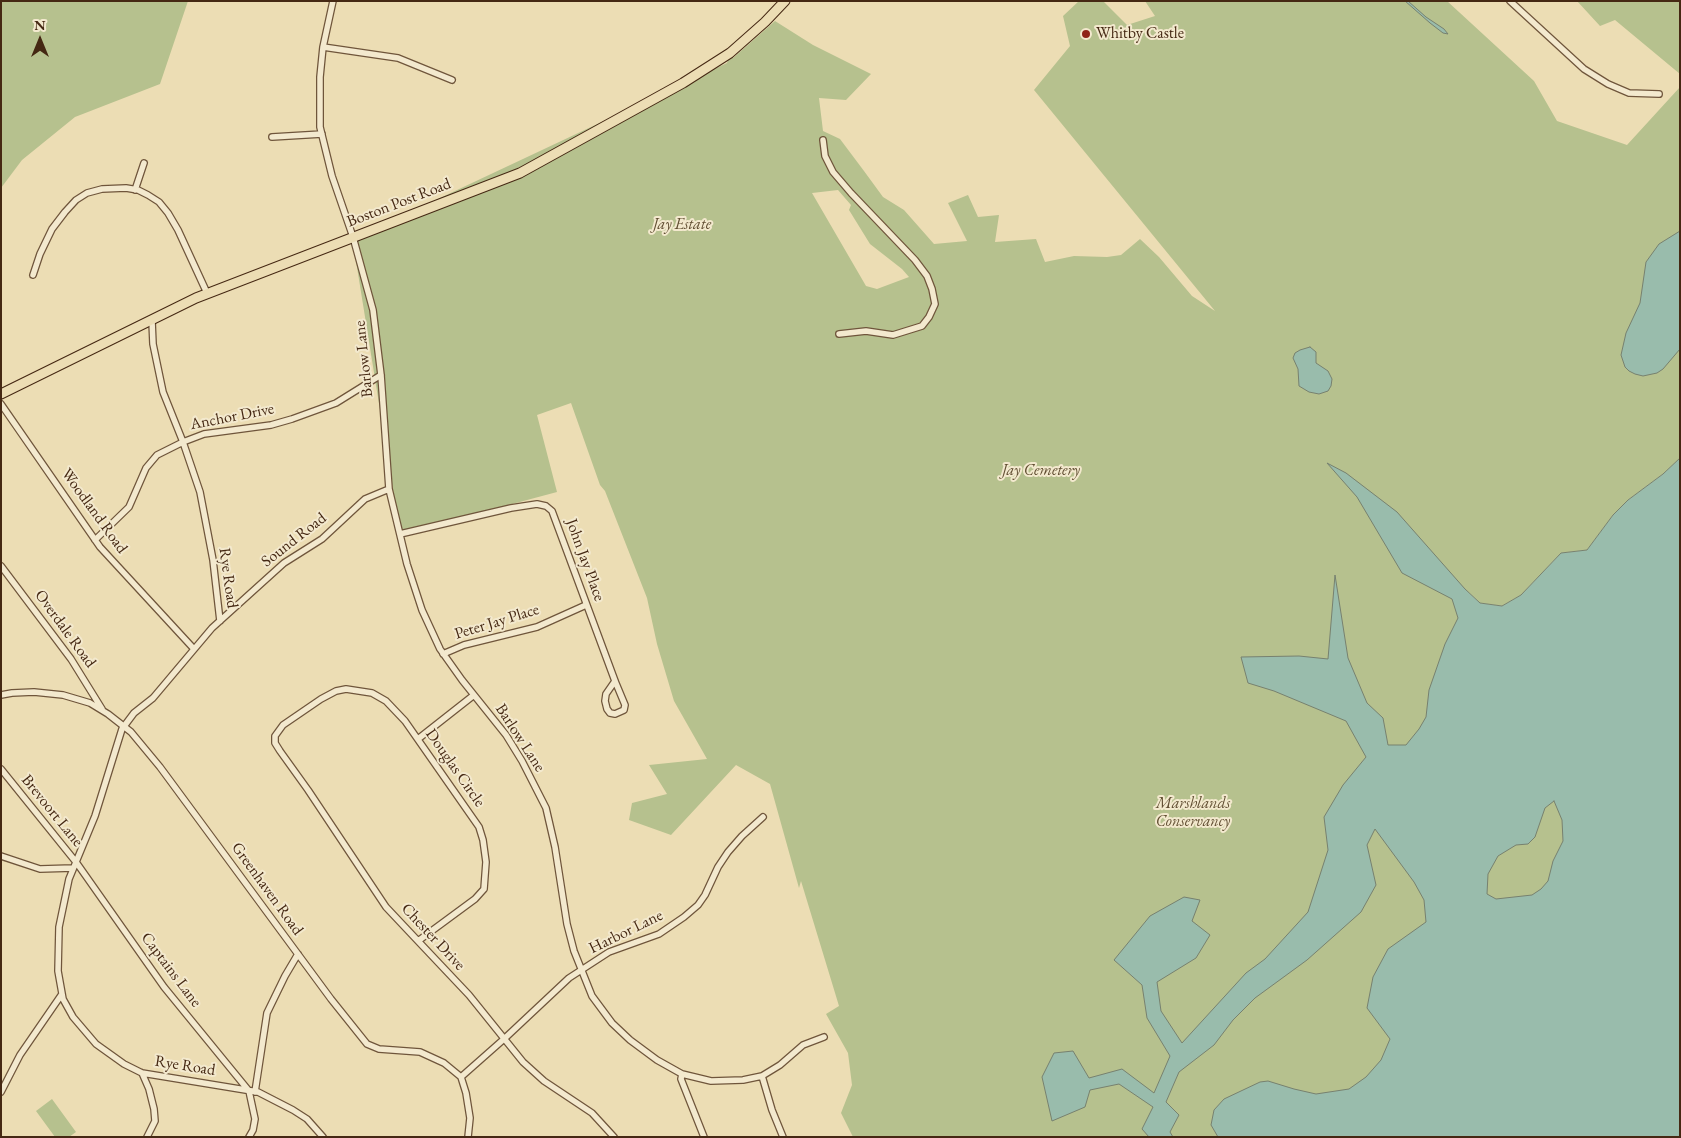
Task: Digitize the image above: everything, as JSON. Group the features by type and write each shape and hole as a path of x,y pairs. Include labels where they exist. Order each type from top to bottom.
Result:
{"main road":[{"name":"Boston Post Road","path":"1,394 207,294 520,173 683,83 730,53 765,22 785,1"}],"street":[{"name":"Barlow Lane","path":"332,1 323,47 320,77 322,134 332,176 353,237 373,310 381,375 389,489 407,564 422,610 443,654 510,741 522,760 546,808 556,847 567,924 581,970 592,996 612,1023 630,1040 657,1060 682,1074 711,1081 735,1081 762,1076 780,1065 803,1046 824,1037"},
{"path":"1510,1 1584,69 1608,84 1629,93 1660,94"},
{"path":"323,47 398,58 452,80"},
{"path":"272,137 322,134"},
{"path":"822,140 824,156 833,172 915,260 927,276 935,304 922,326 893,335 866,331 839,334"},
{"path":"135,190 144,163"},
{"path":"33,275 40,254 52,229 64,212 76,200 88,193 102,189 135,190 159,202 168,213 178,230 207,294"},
{"name":"Rye Road","path":"75,865 95,816 122,729 134,713 153,698 220,621 213,560 200,492 161,384 153,344 152,321"},
{"name":"Anchor Drive","path":"96,540 129,507 146,468 157,456 183,442 204,434 271,425 292,419 336,403 381,375"},
{"name":"Woodland Road","path":"1,404 100,547 194,649"},
{"name":"Sound Road","path":"220,621 284,563 322,539 365,499 389,489"},
{"name":"John Jay Place","path":"400,534 511,508 537,504 546,506 552,511 625,704 624,710 615,714 607,710 605,701 606,694 615,681"},
{"name":"Overdale Road","path":"1,566 72,659 102,710"},
{"name":"Peter Jay Place","path":"443,654 464,645 537,627 586,605"},
{"name":"Douglas Circle","path":"283,725 336,691 346,689 372,693 386,701 406,721 479,827 486,862 484,889 475,899 418,941"},
{"name":"Greenhaven Road","path":"1,695 34,692 63,696 90,703 124,726 160,767 331,1000 367,1044 379,1049 420,1052 444,1063 461,1078"},
{"path":"418,739 474,695"},
{"name":"Chester Drive","path":"283,725 275,736 275,743 386,907 469,995 523,1062 544,1082 592,1113 614,1137"},
{"name":"Brevoort Lane","path":"1,769 75,865 69,879 59,927 58,971 62,994"},
{"name":"Harbor Lane","path":"461,1078 569,978 609,952 659,934 684,918 698,905 705,895 718,867 728,852 763,817"},
{"path":"1,856 40,869 75,865"},
{"name":"Captains Lane","path":"75,865 164,987 252,1091"},
{"path":"249,1137 253,1130 255,1119 252,1091 267,1013 298,954"},
{"path":"1,1092 20,1054 62,994"},
{"name":"Rye Road","path":"62,994 73,1017 96,1044 124,1064 142,1073 252,1091 293,1110 307,1120 323,1137"},
{"path":"142,1073 152,1098 155,1120 147,1137"},
{"path":"682,1074 681,1079 704,1137"},
{"path":"762,1076 772,1110 783,1137"},
{"path":"461,1078 466,1093 470,1118 468,1137"}],"green space":[{"path":"1,1 188,1 160,84 75,117 22,160 1,188"},
{"path":"1079,1 1103,1 1127,25 1155,16 1145,1 1447,1 1534,81 1557,121 1627,145 1680,87 1680,458 1663,474 1628,500 1613,515 1587,550 1561,553 1521,595 1502,606 1480,603 1465,589 1567,714 1565,864 1367,1137 853,1137 841,1113 852,1085 848,1053 826,1014 839,1006 801,881 799,888 770,784 736,765 671,835 629,820 632,803 667,794 649,765 707,759 674,701 657,644 647,598 605,491 600,485 571,403 537,415 557,492 400,534 351,230 353,237 372,230 727,63 730,53 733,58 775,21 813,45 871,74 846,100 819,98 823,131 840,139 883,197 904,210 934,244 967,241 948,203 968,195 978,217 999,215 995,242 1036,239 1045,262 1074,256 1107,257 1121,255 1140,239 1159,257 1192,296 1215,311 1034,90 1070,46 1063,16","holes":["838,190 851,205 849,210 870,244 902,269 909,277 877,289 866,286 812,193"]},
{"path":"1577,1 1680,1 1680,74 1615,20 1600,26"},
{"path":"52,1099 76,1132 69,1137 55,1137 36,1111"}],"shaded area":[{"path":"1405,1 1408,1 1448,34 1443,33"},
{"path":"1680,231 1680,349 1663,369 1657,373 1643,376 1635,374 1625,367 1621,355 1626,333 1640,303 1646,262 1659,244"},
{"path":"1310,347 1316,352 1316,363 1328,371 1332,379 1328,391 1319,394 1309,392 1299,386 1298,369 1293,358 1295,353"},
{"path":"1680,458 1680,1137 1218,1137 1211,1125 1214,1110 1224,1099 1260,1082 1268,1081 1316,1094 1349,1089 1366,1077 1381,1060 1390,1039 1367,1008 1373,977 1388,949 1426,922 1424,900 1414,882 1375,829 1367,845 1376,885 1361,912 1307,960 1255,998 1233,1020 1214,1045 1179,1072 1166,1102 1179,1115 1170,1132 1173,1137 1149,1137 1142,1129 1153,1107 1119,1084 1090,1090 1085,1107 1052,1121 1042,1077 1054,1053 1073,1051 1089,1078 1122,1069 1154,1093 1170,1056 1147,1018 1142,985 1114,960 1150,916 1184,897 1200,900 1192,921 1210,935 1196,958 1157,982 1161,1011 1182,1043 1246,973 1265,959 1308,912 1328,850 1324,817 1343,785 1366,757 1346,721 1274,691 1248,683 1241,657 1299,656 1328,659 1335,575 1348,658 1367,703 1383,718 1388,745 1406,745 1426,717 1429,690 1445,644 1458,618 1452,599 1402,573 1357,497 1327,463 1346,473 1397,512 1465,589 1480,603 1502,606 1521,595 1561,553 1587,550 1613,515 1628,500 1663,474","holes":["1554,801 1562,820 1563,841 1553,861 1548,881 1541,889 1532,895 1496,899 1487,894 1488,874 1498,856 1516,845 1528,844 1535,837 1545,808"]}],"place":[{"name":"Whitby Castle","path":"1086,34"}],"park label":[{"name":"Jay Estate","path":"682,225"},
{"name":"Jay Cemetery","path":"1041,471"},
{"name":"Marshlands Conservancy","path":"1193,813"}]}
